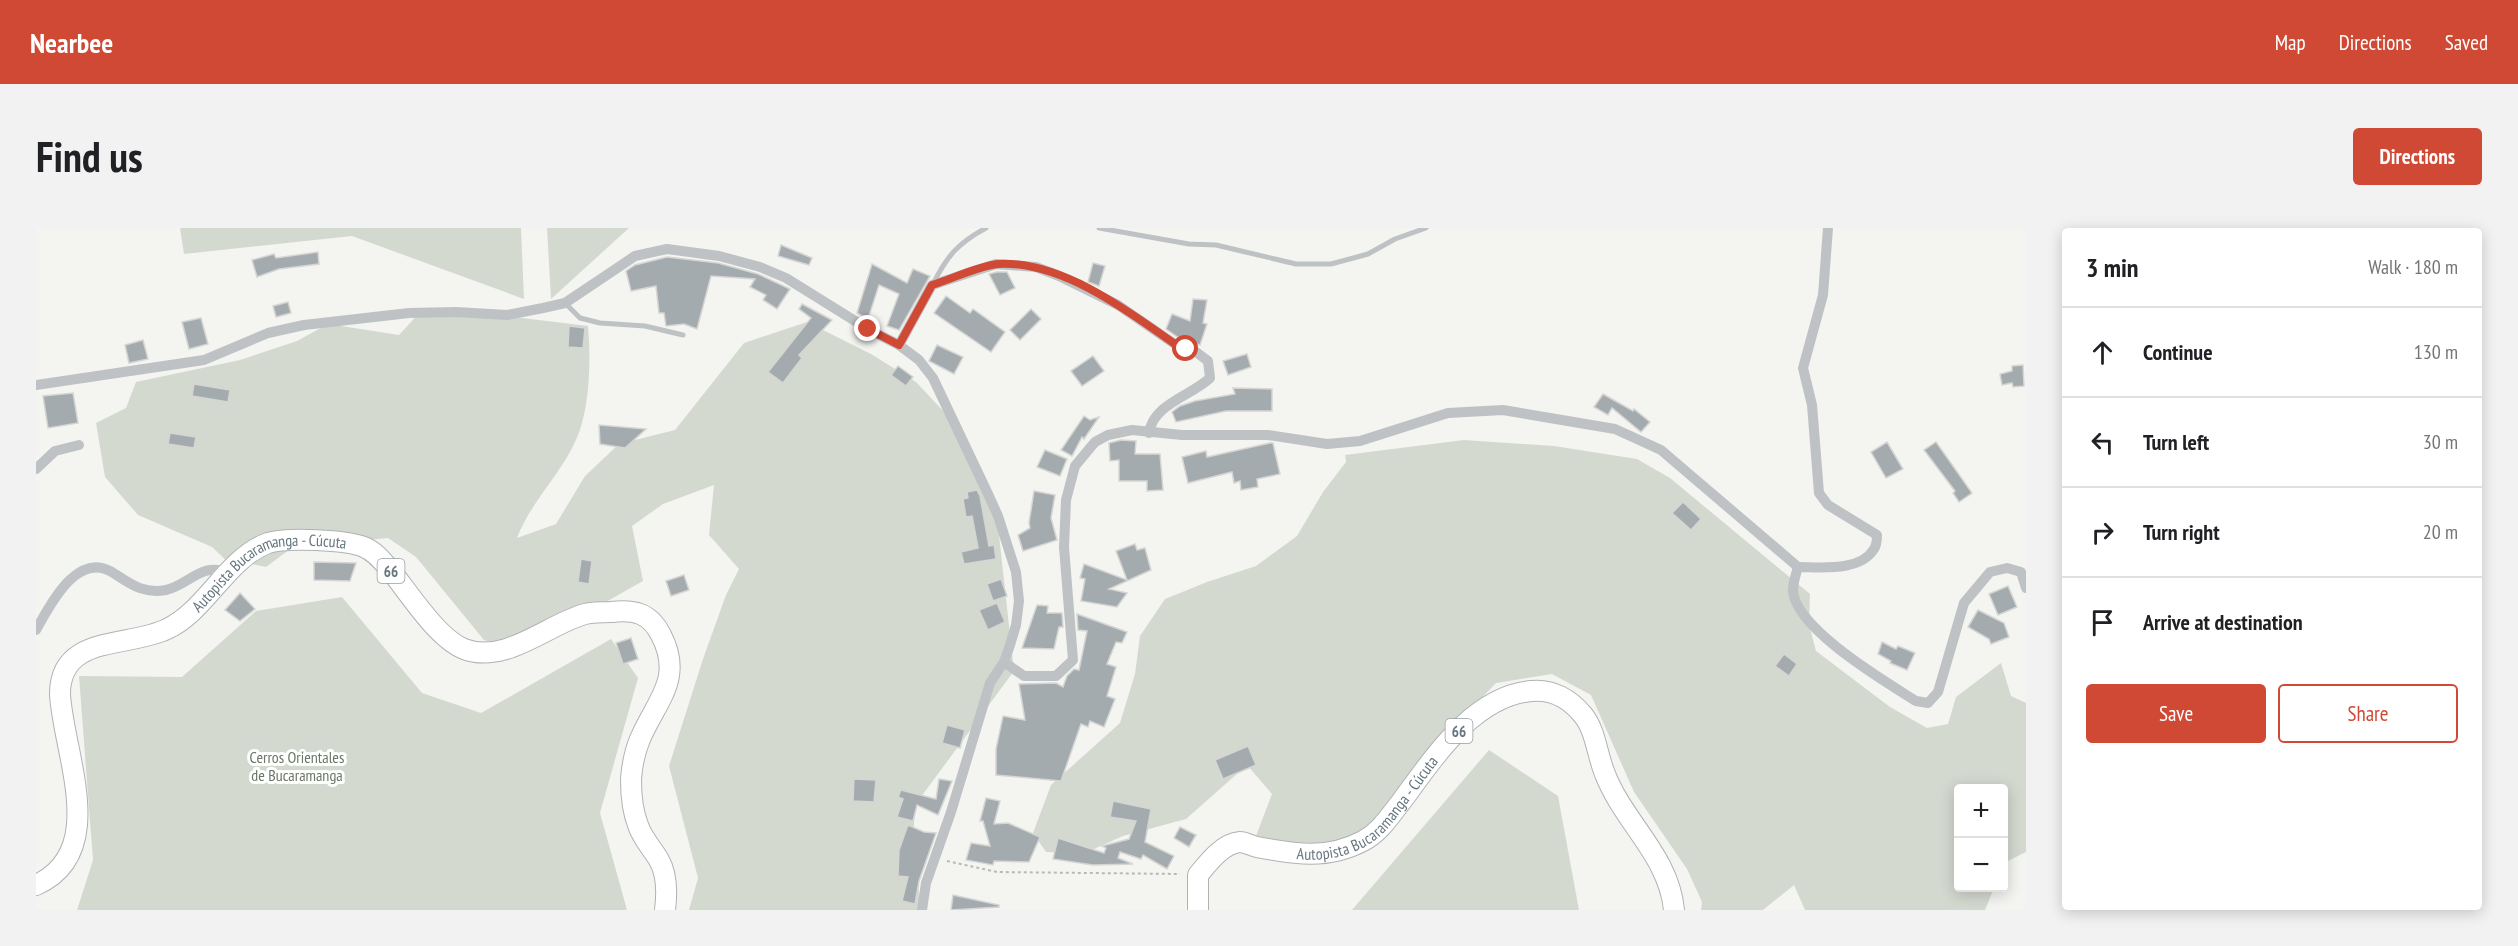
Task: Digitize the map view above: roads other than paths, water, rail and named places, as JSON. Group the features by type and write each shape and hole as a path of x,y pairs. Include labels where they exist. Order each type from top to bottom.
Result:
{"highway":[{"name":"Autopista Bucaramanga - Cúcuta","path":"36,885 48,878 65,861 73,847 79,824 61,706 60,684 65,667 70,660 107,644 149,637 180,623 243,559 268,543 312,540 364,546 379,556 439,630 463,648 478,652 512,646 585,614 631,610 646,616 665,642 672,667 665,692 640,739 634,758 631,794 638,827 663,869 666,888 665,910"},
{"name":"Autopista Bucaramanga - Cúcuta","path":"1198,910 1197,875 1228,846 1240,842 1306,855 1334,852 1360,842 1374,834 1389,818 1446,745 1482,710 1521,692 1544,690 1559,694 1583,715 1592,732 1612,793 1660,862 1673,896 1674,910"}],"street":[{"path":"1004,662 1024,676 1056,676 1073,660 1064,547 1066,500 1075,466 1095,442 1108,435 1132,430 1149,433 1268,435 1327,444 1360,441 1448,413 1503,410 1615,429 1661,450 1798,567 1848,566 1860,561 1874,549 1877,535 1828,505 1820,493 1812,405 1803,368 1823,295 1828,228"},
{"path":"36,385 204,360 268,333 304,325 410,313 456,312 507,315 565,303 635,255 668,249 719,256 786,278 858,324 899,345 919,360 933,378 998,516 1016,572 1019,602 1016,625 1004,662 990,683 926,884 922,910"},
{"path":"899,345 932,285 996,264 1036,267 1118,305 1179,347 1196,352 1208,361 1210,378 1198,390 1173,402 1157,415 1150,423 1149,433"},
{"path":"36,469 55,451 79,445"},
{"path":"1798,567 1793,590 1797,607 1839,651 1916,701 1928,703 1938,692 1964,603 1990,572 2007,568 2021,572 2026,588"},
{"path":"36,630 59,589 76,574 89,569 114,572 129,585 141,590 175,587 207,569 220,569 229,574"}],"lane":[{"path":"932,285 944,260 965,240 986,228"},
{"path":"1100,228 1189,244 1216,245 1296,264 1330,264 1368,254 1395,238 1426,228"},
{"path":"565,303 580,318 600,323 645,326 683,335"}],"park label":[{"name":"Cerros Orientales de Bucaramanga","path":"297,766"}]}
